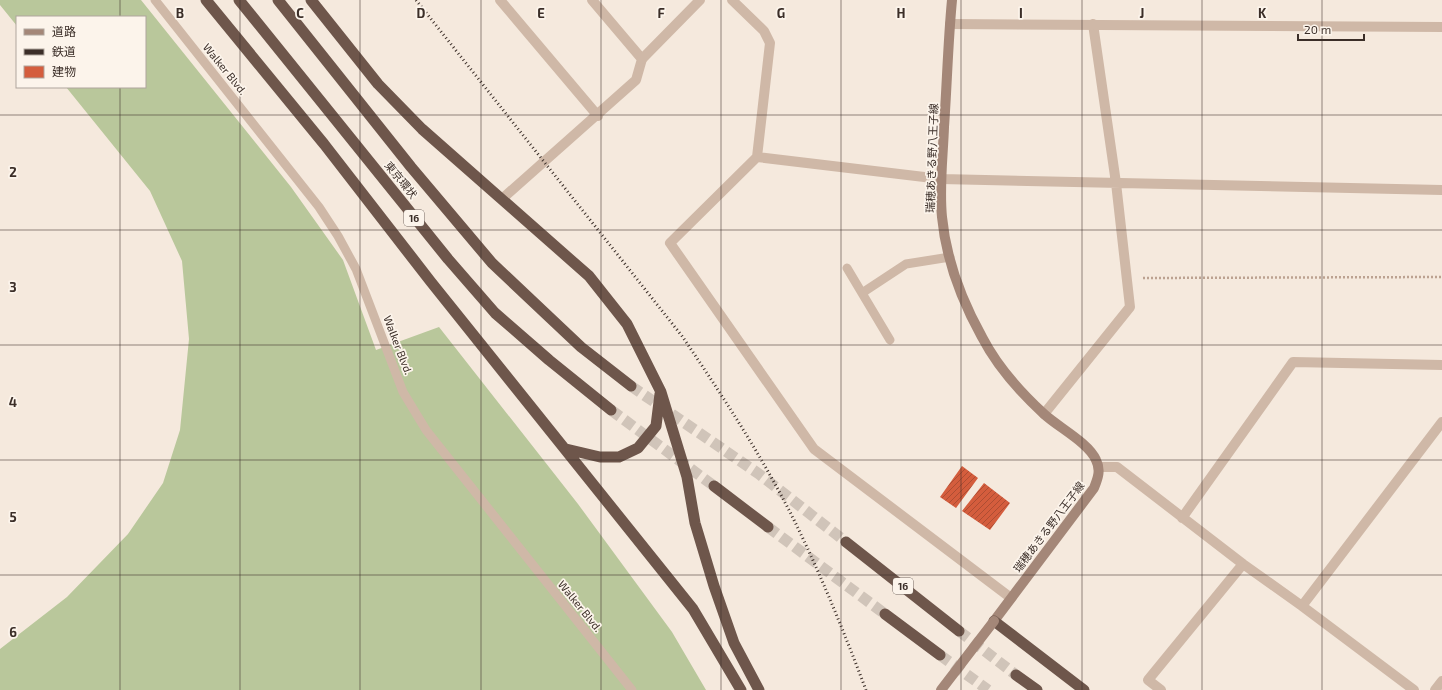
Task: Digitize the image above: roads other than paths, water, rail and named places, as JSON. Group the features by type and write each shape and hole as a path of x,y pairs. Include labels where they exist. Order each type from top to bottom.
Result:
{"highway":[{"path":"206,0 324,144 431,282 566,449 692,609 741,690"},
{"name":"東京環状","path":"239,0 448,259 495,313 548,360 611,410"},
{"name":"東京環状","path":"278,0 411,167 492,263 581,347 631,386"},
{"path":"310,0 378,84 422,128 503,198 589,276 627,324 661,392 687,477 695,523 714,586 734,643 759,690"},
{"path":"566,449 600,457 619,457 638,448 656,426 661,392"},
{"path":"714,486 768,527"},
{"name":"16","path":"846,542 960,631"},
{"path":"885,614 940,655"},
{"path":"994,621 1084,690"},
{"path":"1016,675 1037,690"}],"main road":[{"name":"瑞穂あきる野八王子線","path":"942,690 1094,488 1099,477 1099,467 1096,458 1089,449 1044,414 1006,374 988,348 969,313 950,257 942,218 941,178 952,0"}],"street":[{"path":"500,0 598,116"},
{"path":"592,0 642,59"},
{"path":"503,198 598,116 636,80 642,59 700,0"},
{"path":"732,0 764,31 770,43 757,157 670,243 814,449 1011,598"},
{"path":"950,24 1442,27"},
{"path":"1044,414 1130,307 1116,183 1094,24"},
{"path":"757,157 941,178 1442,190"},
{"path":"1182,518 1293,362 1442,365"},
{"path":"1302,606 1442,422"},
{"path":"1099,467 1117,467 1243,564 1414,690"},
{"path":"1161,690 1148,680 1243,564"},
{"path":"1435,690 1442,681"}],"lane":[{"name":"Walker Blvd.","path":"155,0 319,207 338,236 356,269 403,392 426,430 632,690"},
{"path":"862,293 906,264 950,257"},
{"path":"847,268 890,340"}],"tunnel":[{"path":"631,386 759,474 846,542"},
{"path":"611,410 714,486"},
{"path":"768,527 885,614"},
{"path":"959,631 1016,675"},
{"path":"940,655 988,690"}],"railway":[{"path":"416,0 682,336 712,381 755,449 794,520 832,604 866,690"}]}
